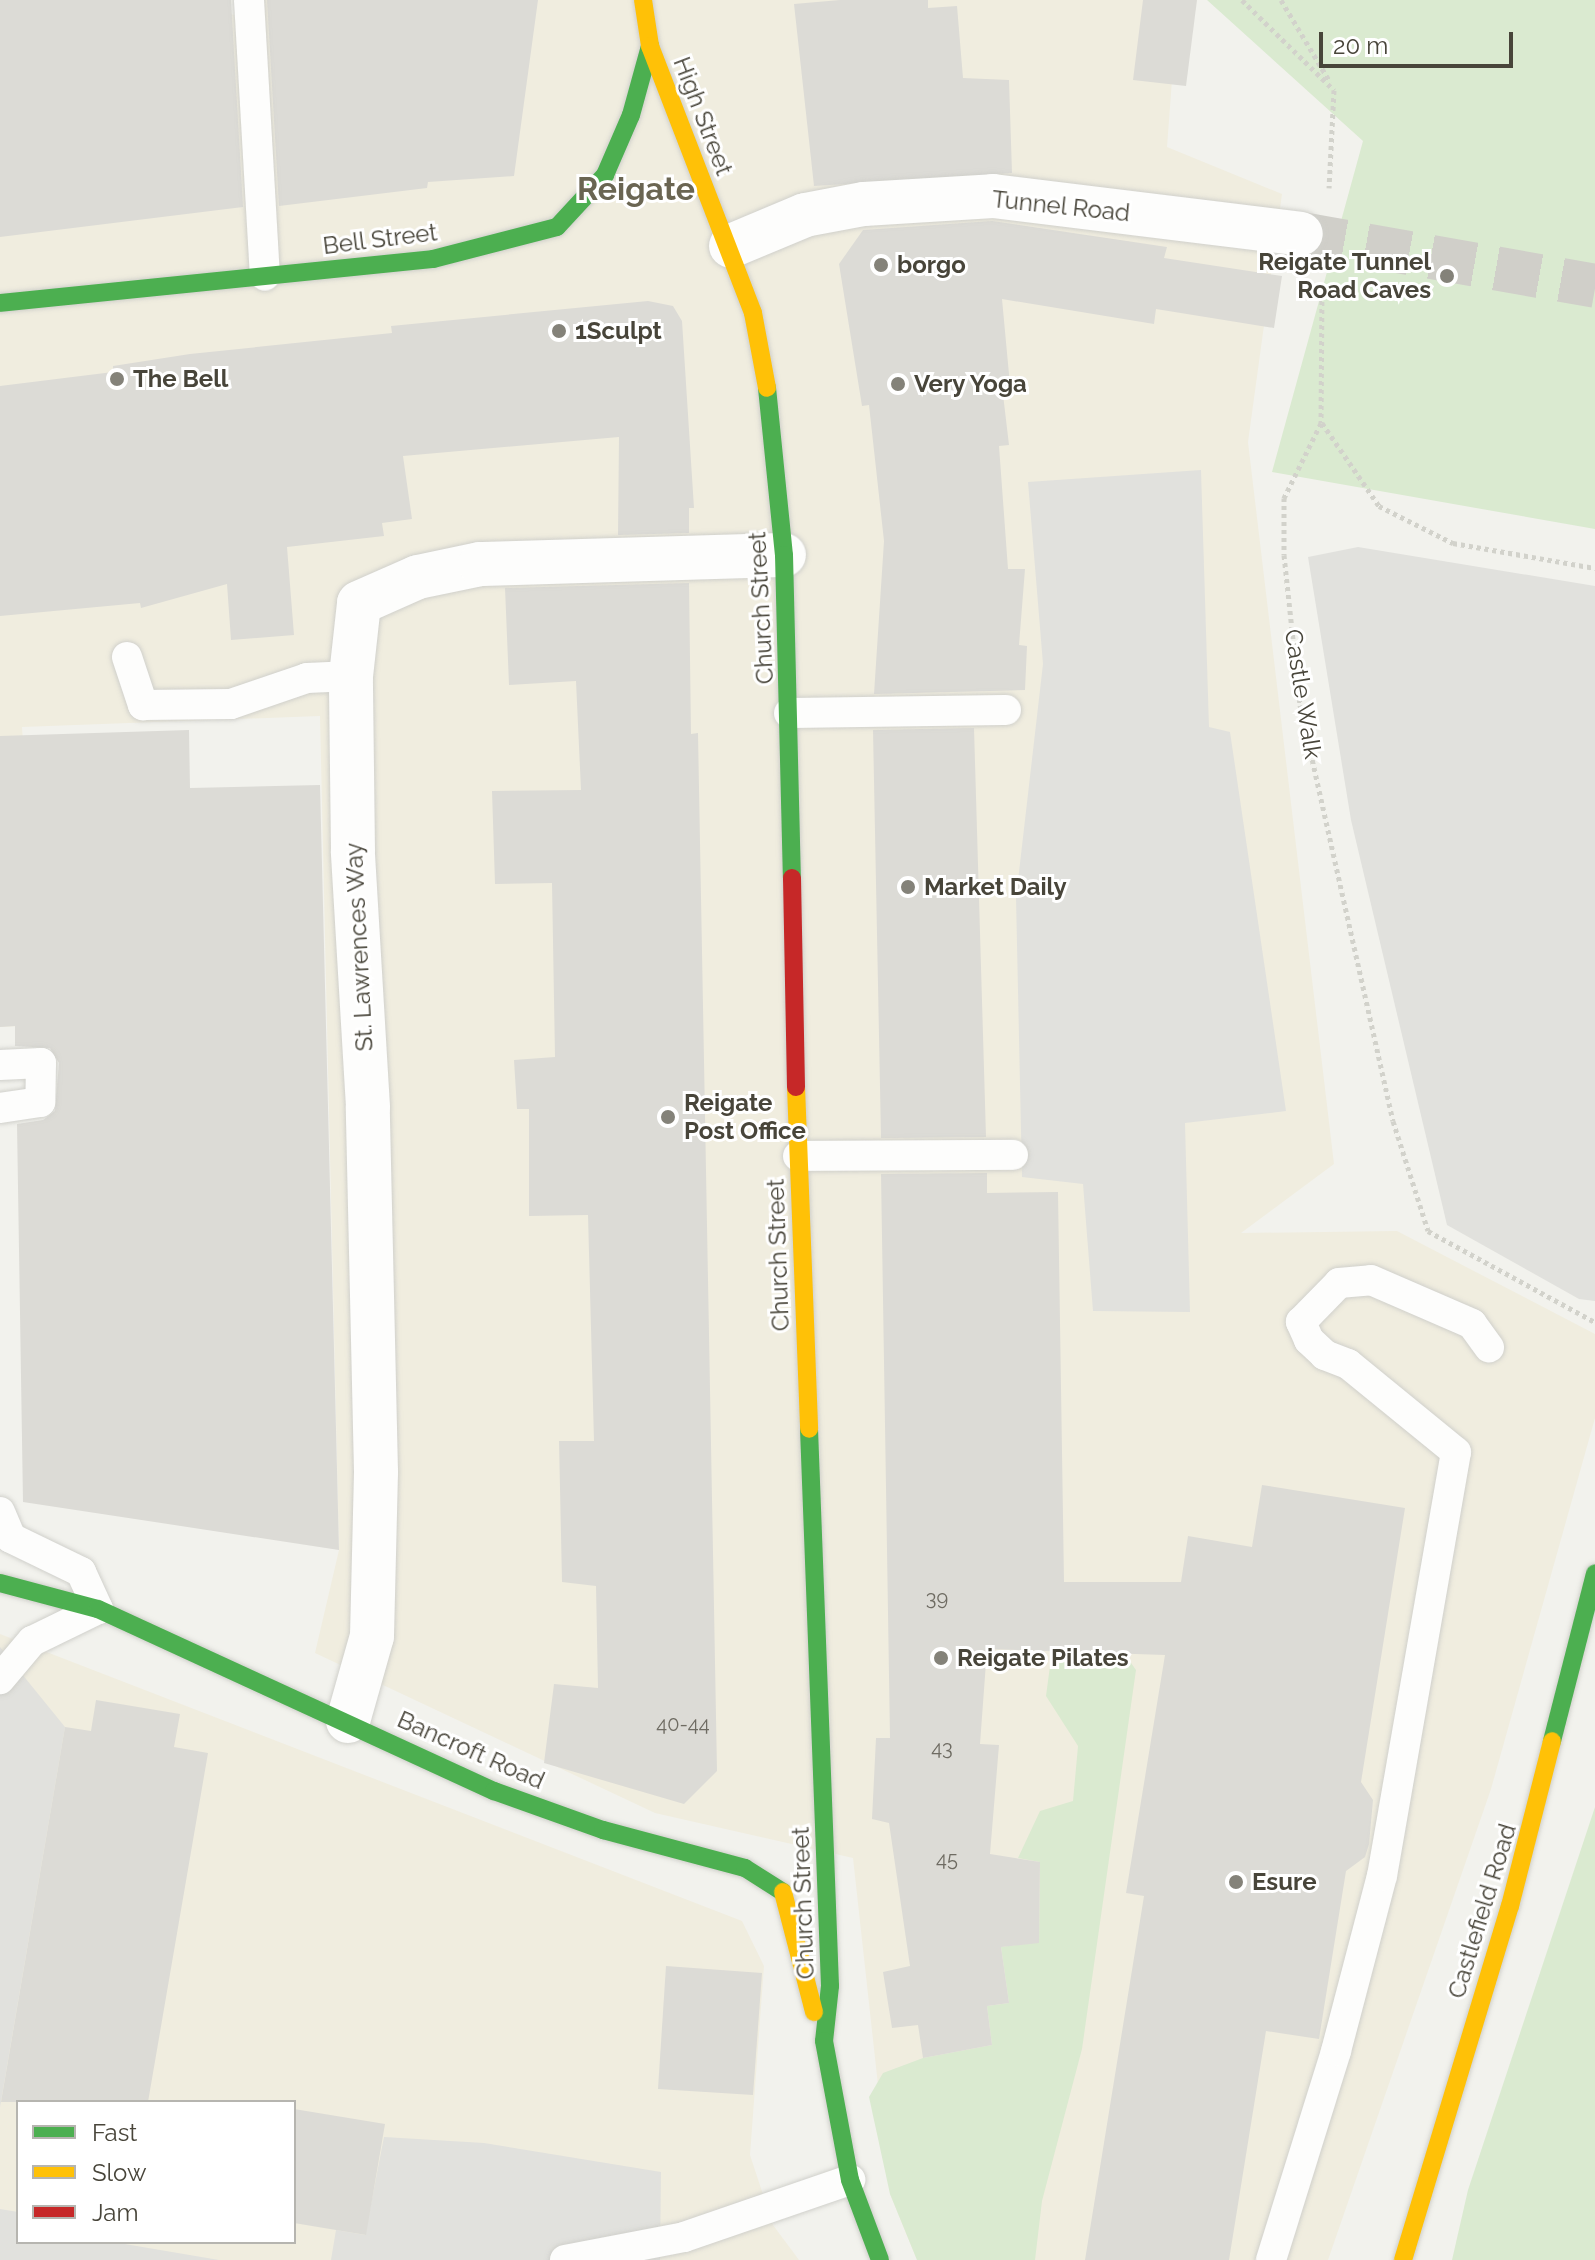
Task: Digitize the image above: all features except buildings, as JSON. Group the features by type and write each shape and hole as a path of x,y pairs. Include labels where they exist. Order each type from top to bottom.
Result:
{"main road":[{"name":"High Street","path":"643,0 650,46 687,151 731,246"},
{"name":"Bell Street","path":"0,303 433,259 557,227 605,175 631,115 650,46"},
{"name":"Church Street","path":"731,246 764,361 784,555 798,1156 830,1986 824,2041 850,2180 880,2260"},
{"name":"Castlefield Road","path":"1403,2260 1549,1766 1591,1611 1595,1573"},
{"name":"Bancroft Road","path":"0,1583 98,1609 348,1721 494,1791 603,1830 745,1868 782,1890 824,2041"},
{"path":"1497,1871 1549,1766"}],"street":[{"name":"Tunnel Road","path":"731,246 805,215 864,204 993,196 1314,218"},
{"name":"St. Lawrences Way","path":"348,1721 372,1636 376,1472 368,1107 353,851 351,676 359,603 418,577 480,564 784,555"}],"lane":[{"path":"249,0 265,276"},
{"path":"127,657 143,705 231,704 307,678 351,676"},
{"path":"789,713 1006,710"},
{"path":"0,1065 41,1063 40,1102 0,1108"},
{"path":"798,1156 1013,1155"},
{"path":"1271,2260 1336,2051 1382,1876 1456,1452 1348,1364 1325,1355 1309,1340 1301,1322 1339,1283 1371,1280 1472,1324 1489,1347"},
{"path":"0,1512 11,1538 81,1572 98,1609 32,1641 0,1679"},
{"path":"565,2260 684,2237 850,2180"}],"path":[{"path":"1242,0 1334,90"},
{"path":"1281,0 1334,90 1314,218"},
{"name":"Castle Walk","path":"1322,274 1321,423 1284,498 1284,555 1300,705 1397,1135 1428,1231 1595,1322"},
{"path":"1321,423 1379,506 1453,543 1595,568"}],"shaded area":[{"path":"256,0 1178,0 1167,147 1282,194 1248,442 1334,1164 1241,1233 1397,1231 1595,1334 1595,1418 1491,1789 1328,2260 917,2260 890,2194 853,1858 655,1813 315,1653 339,1550 320,716 22,727 42,1025 0,1027 0,22 254,14"},
{"path":"1201,470 1209,727 1230,732 1286,1111 1185,1123 1190,1312 1093,1311 1083,1184 1022,1177 1016,898 1043,664 1028,482"},
{"path":"1358,547 1595,586 1595,1301 1579,1299 1447,1225 1351,820 1308,557"},
{"path":"0,1634 742,1921 764,1966 750,2155 773,2225 799,2260 0,2260"},
{"path":"0,1647 65,1727 0,2107"},
{"path":"384,2137 484,2143 661,2172 660,2260 331,2260 336,2230 365,2235"},
{"path":"0,2209 16,2212 16,2244 125,2244 219,2260 0,2260"}],"green space":[{"path":"1207,0 1595,0 1595,529 1272,472 1363,141"},
{"path":"1052,1651 1124,1653 1136,1670 1082,2049 1042,2201 1035,2260 917,2260 890,2194 869,2097 883,2073 923,2058 992,2045 987,2006 1009,2003 1001,1947 1039,1942 1040,1862 1018,1858 1040,1811 1073,1801 1078,1746 1046,1696"},
{"path":"1595,1807 1595,2260 1452,2260 1468,2190"}],"tunnel":[{"path":"1301,234 1595,286"}],"traffic: fast":[{"path":"0,303 433,259 557,227 605,175 631,115 650,46"},
{"path":"767,388 784,555 792,878"},
{"path":"809,1429 830,1986 824,2041 850,2180 880,2260"},
{"path":"1552,1741 1595,1573"},
{"path":"0,1583 98,1609 494,1791 603,1830 745,1868 783,1892"}],"traffic: slow":[{"path":"643,0 650,46 753,313 767,388"},
{"path":"796,1087 809,1429"},
{"path":"1403,2260 1510,1906 1552,1741"},
{"path":"783,1892 814,2012"}],"traffic: jam":[{"path":"792,878 796,1087"}],"place":[{"name":"borgo","path":"881,265"},
{"name":"Reigate Tunnel Road Caves","path":"1447,276"},
{"name":"1Sculpt","path":"559,331"},
{"name":"The Bell","path":"117,379"},
{"name":"Very Yoga","path":"898,384"},
{"name":"Market Daily","path":"908,887"},
{"name":"Reigate Post Office","path":"668,1117"},
{"name":"Reigate Pilates","path":"941,1658"},
{"name":"Esure","path":"1236,1882"}],"district":[{"name":"Reigate","path":"636,189"}]}
